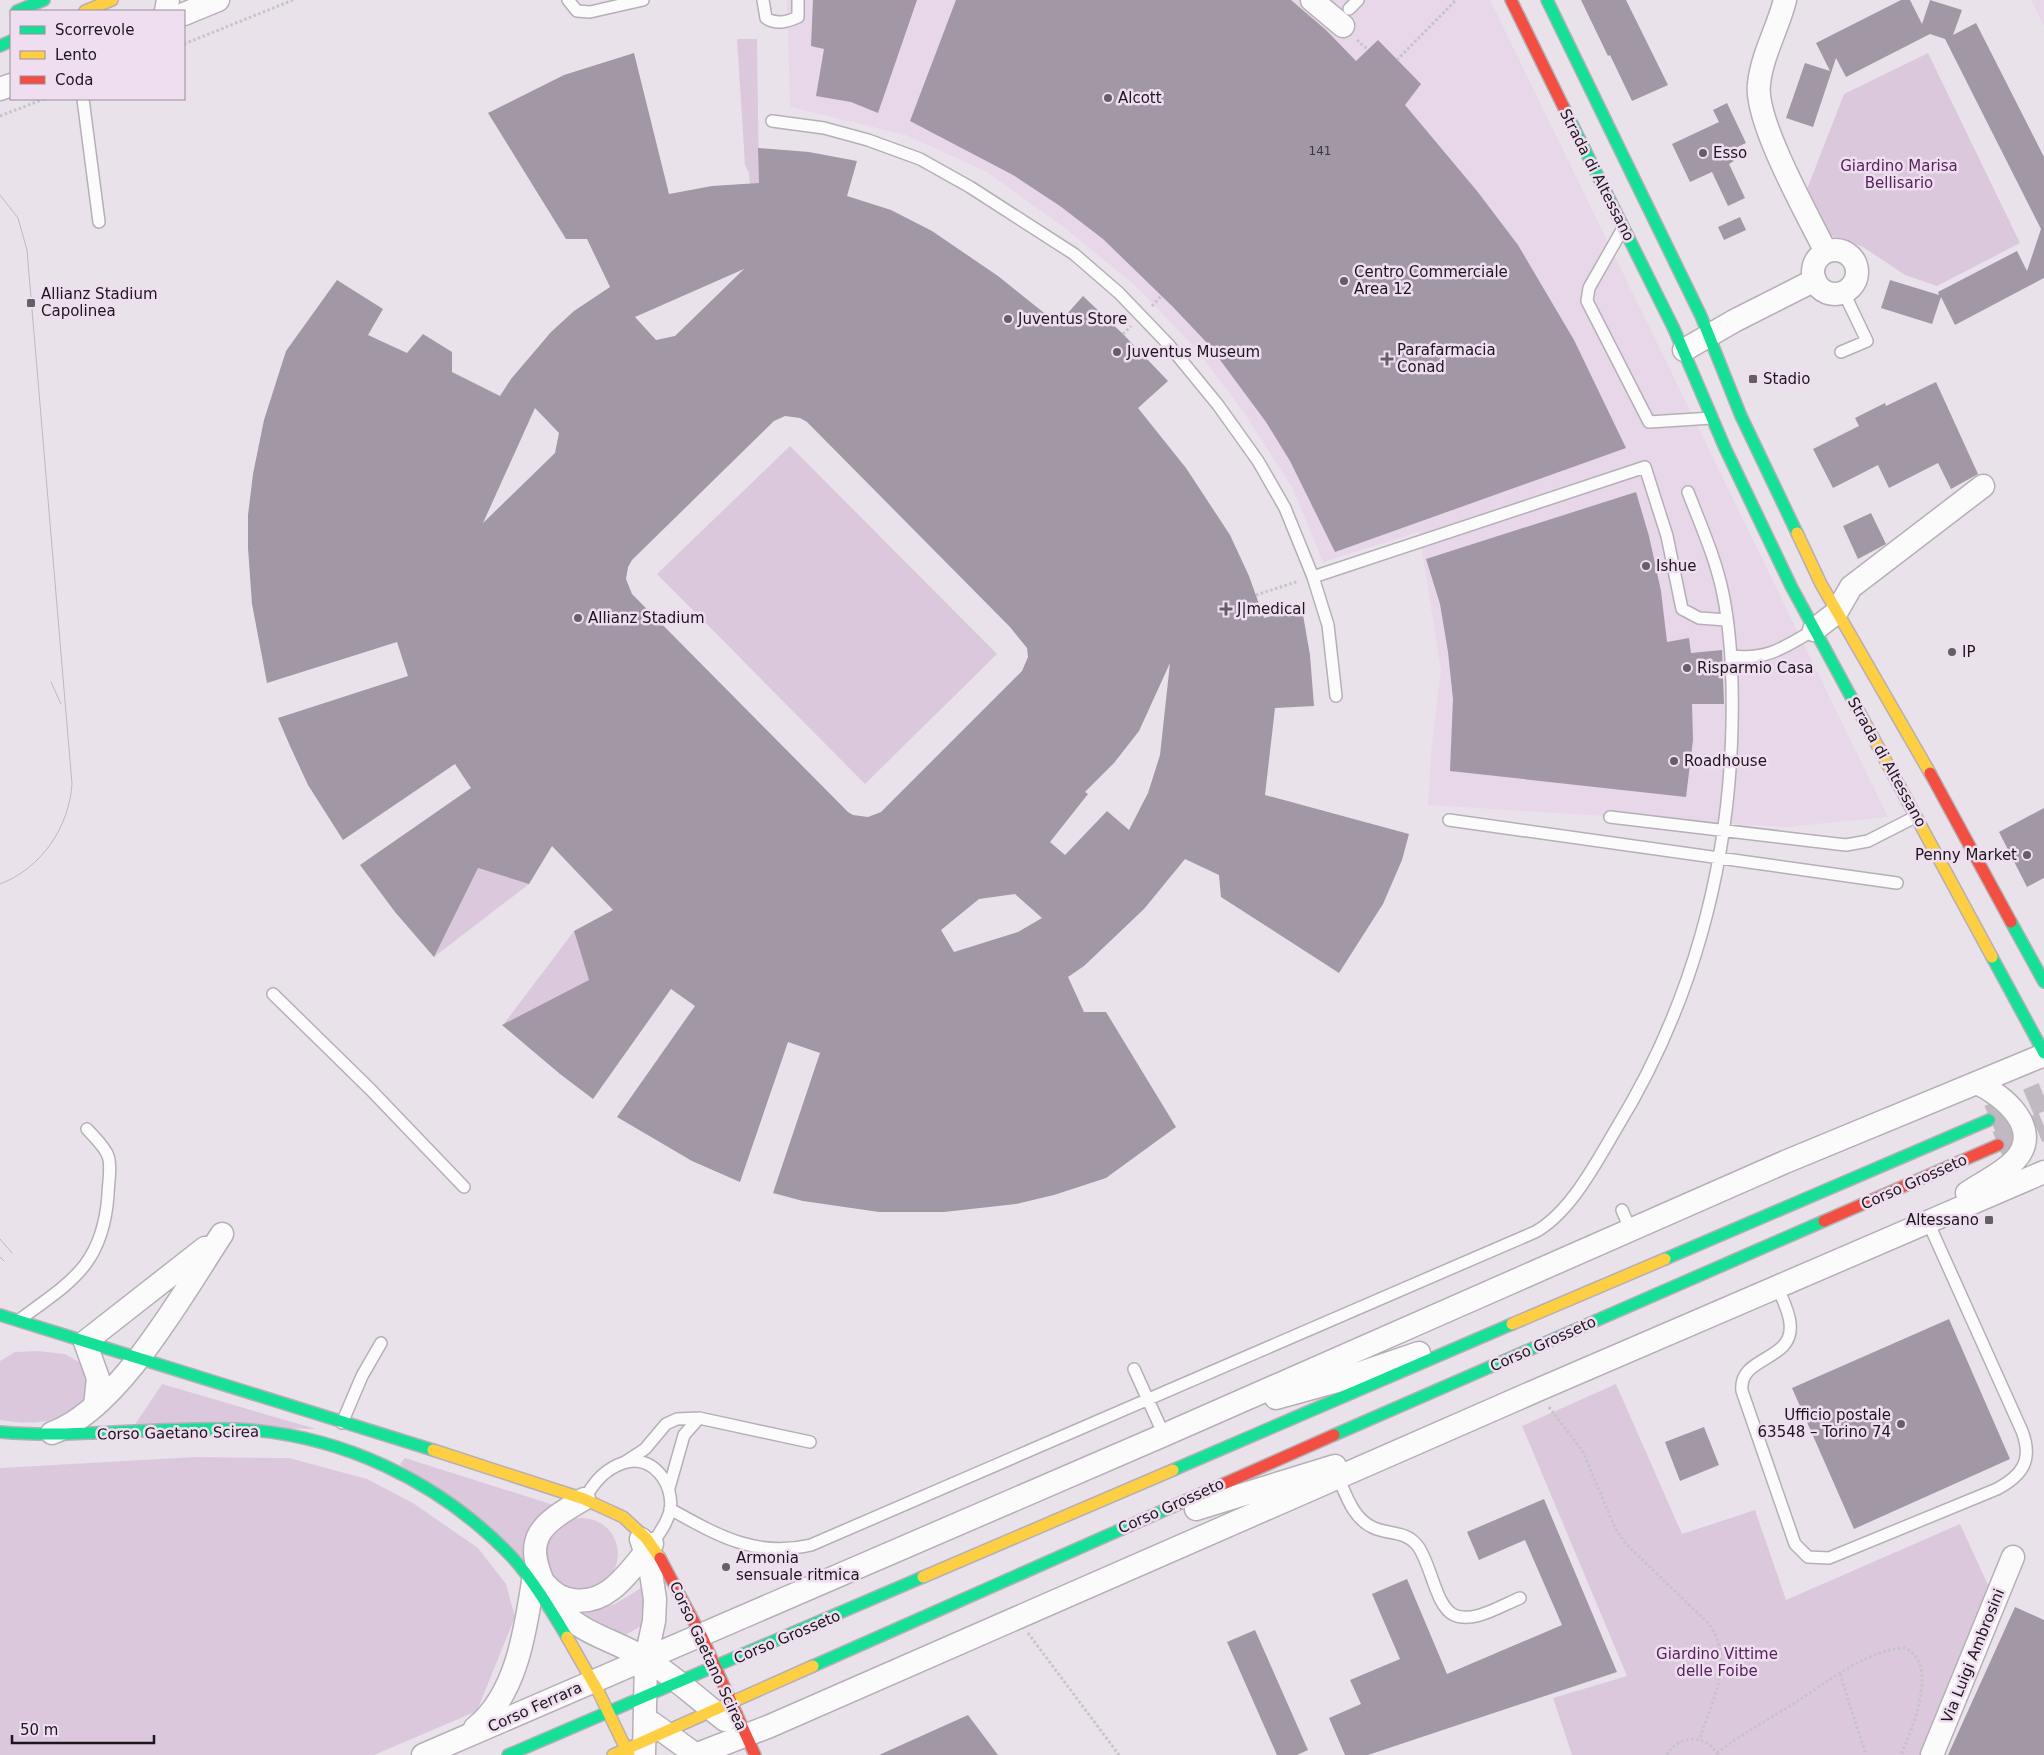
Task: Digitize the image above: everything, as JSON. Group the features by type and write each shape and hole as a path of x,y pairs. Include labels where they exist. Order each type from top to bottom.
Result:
{"street":[{"path":"19,10 44,0"},
{"path":"87,10 112,0"},
{"path":"185,14 218,0"},
{"path":"1312,0 1346,17"},
{"name":"Strada di Altessano","path":"1511,0 1684,350 1713,418 1814,630 1917,816 2044,1054"},
{"name":"Strada di Altessano","path":"1547,0 1709,335 1741,416 1836,613 1902,722 2044,982"},
{"path":"1785,0 1759,81 1759,104 1767,126 1826,252"},
{"path":"1840,251 1846,253 1855,263 1857,277 1850,289 1844,293 1830,294 1824,291 1815,280 1814,267 1816,261 1826,252 1840,251"},
{"path":"1684,350 1815,280"},
{"path":"1814,630 1836,613 1851,587 1983,486"},
{"name":"Corso Grosseto","path":"646,1658 1164,1436 1626,1220 1785,1162 2044,1054"},
{"name":"Corso Grosseto","path":"1928,1222 2005,1169 2021,1152 2023,1131 2017,1113 2004,1098 1977,1083"},
{"name":"Corso Grosseto","path":"697,1675 1989,1120"},
{"name":"Corso Grosseto","path":"642,1747 709,1707 1998,1145"},
{"name":"Corso Grosseto","path":"695,1755 750,1745 1016,1618 1394,1452 2044,1172"},
{"name":"Corso Gaetano Scirea","path":"46,1435 68,1428 94,1406 140,1358 222,1234 86,1342"},
{"name":"Corso Gaetano Scirea","path":"6,1322 86,1342 343,1421 584,1499 612,1511 645,1541 664,1562 701,1635"},
{"name":"Corso Grosseto","path":"1217,1412 1334,1382 1407,1356 1474,1340"},
{"name":"Corso Gaetano Scirea","path":"86,1342 98,1378 94,1406"},
{"name":"Corso Gaetano Scirea","path":"0,1432 46,1435 234,1429 280,1433 332,1446 386,1466 438,1495 485,1531 513,1558 559,1596 570,1600 592,1600 612,1590 645,1541"},
{"path":"0,1437 46,1435"},
{"name":"Corso Grosseto","path":"1088,1543 1335,1466 1394,1452"},
{"path":"453,1742 482,1722 499,1703 526,1628 536,1576 534,1552 541,1530 550,1519 584,1499"},
{"name":"Corso Gaetano Scirea","path":"642,1747 627,1703 646,1658 654,1621 653,1578 645,1541"},
{"name":"Via Luigi Ambrosini","path":"1932,1755 2013,1557"},
{"name":"Corso Gaetano Scirea","path":"536,1576 554,1605 568,1636"},
{"name":"Corso Gaetano Scirea","path":"536,1576 593,1681"},
{"name":"Corso Gaetano Scirea","path":"554,1605 574,1623 588,1632 646,1658 697,1675"},
{"path":"508,1755 627,1703 697,1675 701,1635"},
{"name":"Corso Ferrara","path":"424,1755 646,1658"},
{"name":"Corso Gaetano Scirea","path":"697,1675 709,1707 750,1745"},
{"name":"Corso Gaetano Scirea","path":"697,1675 709,1707"},
{"path":"593,1681 627,1703"},
{"name":"Corso Gaetano Scirea","path":"627,1703 646,1718 642,1747"},
{"path":"613,1755 642,1747 695,1755 709,1707"}],"lane":[{"path":"568,0 577,11 590,12 643,0"},
{"path":"763,0 766,18 772,22 788,22 798,17 798,0"},
{"path":"1346,17 1358,0"},
{"path":"83,100 99,222"},
{"path":"772,121 824,128 868,140 920,159 985,196 1074,254 1119,292 1168,344 1224,413 1258,461 1285,508 1314,576 1328,625 1336,696"},
{"path":"1623,228 1589,288 1587,301 1650,422 1713,418"},
{"path":"1841,352 1867,341 1844,293"},
{"path":"1314,576 1645,466 1667,536 1682,609 1699,618 1728,620"},
{"path":"670,1509 717,1536 733,1542 775,1548 803,1546 818,1542 1535,1232 1553,1220 1572,1197 1623,1119 1674,1017 1698,950 1723,832 1731,767 1733,687 1728,620 1718,573 1688,492"},
{"path":"1731,656 1753,658 1775,653 1814,630"},
{"path":"1610,817 1723,832 1846,845 1868,840 1917,816"},
{"path":"1449,820 1897,882"},
{"path":"273,994 370,1089 464,1187"},
{"path":"6,1322 72,1280 92,1255 101,1236 106,1212 109,1157 87,1129"},
{"path":"1777,1286 1788,1316 1789,1335 1779,1351 1750,1368 1744,1377 1742,1391 1795,1544 1808,1557 1829,1558 1997,1489 2014,1478 2026,1463 2026,1447 2022,1431 1928,1222"},
{"path":"332,1446 362,1376 381,1344"},
{"path":"1134,1369 1164,1436"},
{"path":"645,1541 663,1527 670,1509 669,1488 684,1435 699,1418"},
{"path":"584,1499 594,1482 609,1470 645,1449 659,1431 671,1421 699,1418 810,1442"},
{"path":"625,1462 640,1463 654,1468 664,1478 669,1488"},
{"path":"1338,1477 1360,1519 1370,1527 1404,1535 1415,1543 1423,1555 1443,1604 1453,1614 1469,1617 1520,1598"}],"path":[{"path":"185,44 293,0"},
{"path":"1397,60 1456,0"},
{"path":"0,116 41,100"},
{"path":"1256,595 1314,576"},
{"path":"1540,1389 1552,1412 1584,1452 1620,1537 1716,1632 1721,1647 1721,1667 1718,1683 1699,1740"},
{"path":"1016,1618 1119,1755"},
{"path":"1666,1755 1676,1744 1684,1740 1699,1740 1711,1746 1717,1754 1746,1730 1840,1674 1881,1652 1894,1648 1904,1648 1918,1657 1922,1665 1921,1687 1914,1724 1901,1755"},
{"path":"1840,1674 1866,1755"}],"shaded area":[{"path":"787,0 1490,0 1888,817 1786,827 1428,805 1432,743 1441,670 1419,532 1323,562 1293,489 1245,414 1196,349 1136,286 1062,226 987,172 906,135 790,107"},
{"path":"2031,0 2044,0 2044,26"}],"green space":[{"path":"737,39 757,39 759,183 750,184 749,173 745,165"},
{"name":"Giardino Marisa Bellisario","path":"1928,53 2020,243 1937,286 1905,275 1863,247 1829,235 1807,189 1844,94"},
{"path":"790,446 997,654 865,784 657,574"},
{"path":"498,837 478,868 529,884 434,957 399,916"},
{"path":"574,931 589,980 620,964 542,1059 503,1025"},
{"path":"38,1351 65,1354 84,1365 90,1396 68,1412 48,1420 27,1423 0,1420 0,1361 15,1352"},
{"path":"162,1384 316,1429 134,1426"},
{"name":"Giardino Vittime delle Foibe","path":"1616,1384 1682,1534 1755,1510 1786,1600 1960,1524 1989,1587 1924,1755 1572,1755 1553,1698 1627,1676 1522,1426"},
{"path":"195,1457 289,1458 367,1479 413,1503 478,1548 506,1584 515,1617 477,1711 374,1755 0,1755 0,1468"},
{"path":"405,1458 557,1506 523,1558 400,1464"},
{"path":"589,1518 608,1528 616,1540 618,1554 616,1568 608,1580 596,1588 575,1590 556,1580 548,1568 546,1547 556,1528 568,1520"},
{"path":"646,1585 645,1624 618,1639 578,1615 615,1604"}],"building":[{"path":"813,0 917,0 878,113 851,102 816,96 824,49 811,46"},
{"name":"Centro Commerciale Area 12","path":"956,0 1291,0 1326,30 1356,61 1378,40 1421,84 1405,105 1477,191 1518,245 1574,340 1626,448 1335,552 1290,461 1266,422 1209,345 1173,307 1103,239 1060,206 1013,175 910,121"},
{"path":"1581,0 1626,0 1668,85 1632,101"},
{"path":"1901,0 1910,0 1922,24 1930,0 1962,10 1953,35 1976,23 2044,157 2044,278 1955,325 1941,297 1932,324 1881,308 1890,280 1939,295 1938,292 2017,251 2027,271 2041,229 1945,39 1930,34 1846,77 1836,58 1813,127 1786,118 1805,63 1830,71 1816,43"},
{"path":"634,53 669,194 712,186 759,183 758,148 809,152 857,161 847,196 891,210 932,231 998,276 1058,324 1083,296 1168,381 1138,408 1186,468 1230,535 1249,576 1264,618 1302,609 1310,655 1314,706 1275,708 1265,795 1409,834 1402,860 1383,904 1339,973 1221,897 1219,875 1185,859 1144,909 1084,966 1068,977 1084,1012 1106,1012 1176,1127 1106,1178 1054,1195 1016,1204 944,1212 879,1212 803,1201 773,1193 820,1053 788,1042 740,1182 692,1161 617,1117 695,1006 671,989 593,1099 502,1025 589,980 574,931 613,910 552,846 529,884 478,868 434,957 395,912 360,865 471,788 455,764 343,840 308,785 278,718 408,676 397,642 267,683 252,604 248,515 253,474 264,420 286,351 337,280 383,309 368,335 407,353 423,334 452,352 452,372 500,396 511,379 551,332 574,311 610,287 587,239 566,239 488,113 564,75","holes":["744,269 675,336 656,340 635,317","535,408 559,433 555,453 483,523","785,416 800,418 807,422 1010,627 1027,648 1028,657 1022,671 881,812 868,817 853,815 848,812 632,594 626,579 628,567 632,560 774,421","1170,663 1160,755 1148,793 1129,830 1107,811 1065,855 1050,842 1088,794 1085,792 1114,763 1139,731","1015,894 1042,918 1018,932 954,952 941,930 979,899"]},
{"path":"1727,103 1746,143 1729,151 1734,161 1729,164 1745,198 1728,206 1712,172 1690,182 1672,144 1719,122 1713,110"},
{"path":"1740,217 1746,230 1724,240 1718,227"},
{"path":"1936,382 1978,474 1951,489 1938,463 1889,488 1878,465 1833,488 1813,449 1859,426 1855,418 1885,403 1886,406"},
{"path":"1636,492 1649,536 1661,591 1667,642 1689,638 1691,653 1722,650 1724,704 1692,704 1693,740 1686,797 1450,771 1453,699 1448,652 1440,604 1426,559"},
{"path":"1871,513 1886,544 1858,559 1843,526"},
{"name":"Penny Market","path":"2044,808 2044,878 2027,887 1999,832"},
{"name":"Ufficio postale 63548 – Torino 74","path":"1949,1319 2010,1459 1854,1529 1792,1388"},
{"path":"1704,1427 1719,1465 1680,1481 1665,1442"},
{"path":"1544,1499 1617,1672 1368,1755 1345,1755 1329,1718 1361,1704 1350,1680 1400,1659 1372,1594 1407,1579 1447,1674 1562,1625 1525,1540 1479,1560 1467,1532"},
{"path":"2015,1607 2044,1620 2044,1755 1948,1755"},
{"path":"1255,1630 1308,1750 1297,1755 1277,1755 1227,1642"},
{"path":"968,1715 998,1755 879,1755"}],"tunnel":[{"path":"1990,1119 2044,1096"},
{"path":"1998,1145 2044,1126"}],"tram line":[{"path":"0,195 18,218 27,250 72,784 65,816 51,844 29,868 0,884"},
{"path":"51,682 61,704"},
{"path":"0,1239 12,1253"},
{"path":"0,1257 4,1261"}],"traffic: fast":[{"path":"19,10 44,0"},
{"path":"1547,0 1701,316 1741,416 1797,533"},
{"path":"0,46 10,41"},
{"path":"1564,108 1674,329 1725,448 1791,586 1856,706"},
{"path":"2011,922 2044,982"},
{"path":"1992,957 2044,1053"},
{"path":"1665,1259 1989,1120"},
{"path":"1334,1435 1824,1221"},
{"path":"0,1315 433,1450"},
{"path":"1173,1470 1512,1324"},
{"path":"0,1432 58,1434 175,1429 234,1429 273,1433 311,1440 349,1451 385,1466 419,1484 452,1505 483,1529 511,1556 526,1574 567,1637"},
{"path":"813,1666 1167,1509"},
{"path":"508,1755 923,1577"}],"traffic: slow":[{"path":"87,10 112,0"},
{"path":"1797,533 1821,584 1930,773"},
{"path":"1856,706 1992,957"},
{"path":"1512,1324 1665,1259"},
{"path":"433,1450 584,1499 623,1517 646,1538 660,1558"},
{"path":"923,1577 1173,1470"},
{"path":"567,1637 599,1693 629,1755"},
{"path":"613,1755 813,1666"}],"traffic: jam":[{"path":"1511,0 1564,108"},
{"path":"1930,773 2011,922"},
{"path":"1824,1221 1998,1145"},
{"path":"1167,1509 1334,1435"},
{"path":"660,1558 701,1635 755,1755"}],"place":[{"name":"Alcott","path":"1108,98"},
{"name":"Esso","path":"1703,153"},
{"name":"Centro Commerciale Area 12","path":"1344,281"},
{"name":"Allianz Stadium Capolinea","path":"31,303"},
{"name":"Juventus Store","path":"1008,319"},
{"name":"Juventus Museum","path":"1117,352"},
{"name":"Parafarmacia Conad","path":"1387,359"},
{"name":"Stadio","path":"1753,379"},
{"name":"Ishue","path":"1646,566"},
{"name":"J|medical","path":"1226,609"},
{"name":"Allianz Stadium","path":"578,618"},
{"name":"IP","path":"1952,652"},
{"name":"Risparmio Casa","path":"1687,668"},
{"name":"Roadhouse","path":"1674,761"},
{"name":"Penny Market","path":"2027,855"},
{"name":"Altessano","path":"1989,1220"},
{"name":"Ufficio postale 63548 – Torino 74","path":"1901,1424"},
{"name":"Armonia sensuale ritmica","path":"726,1567"}]}
